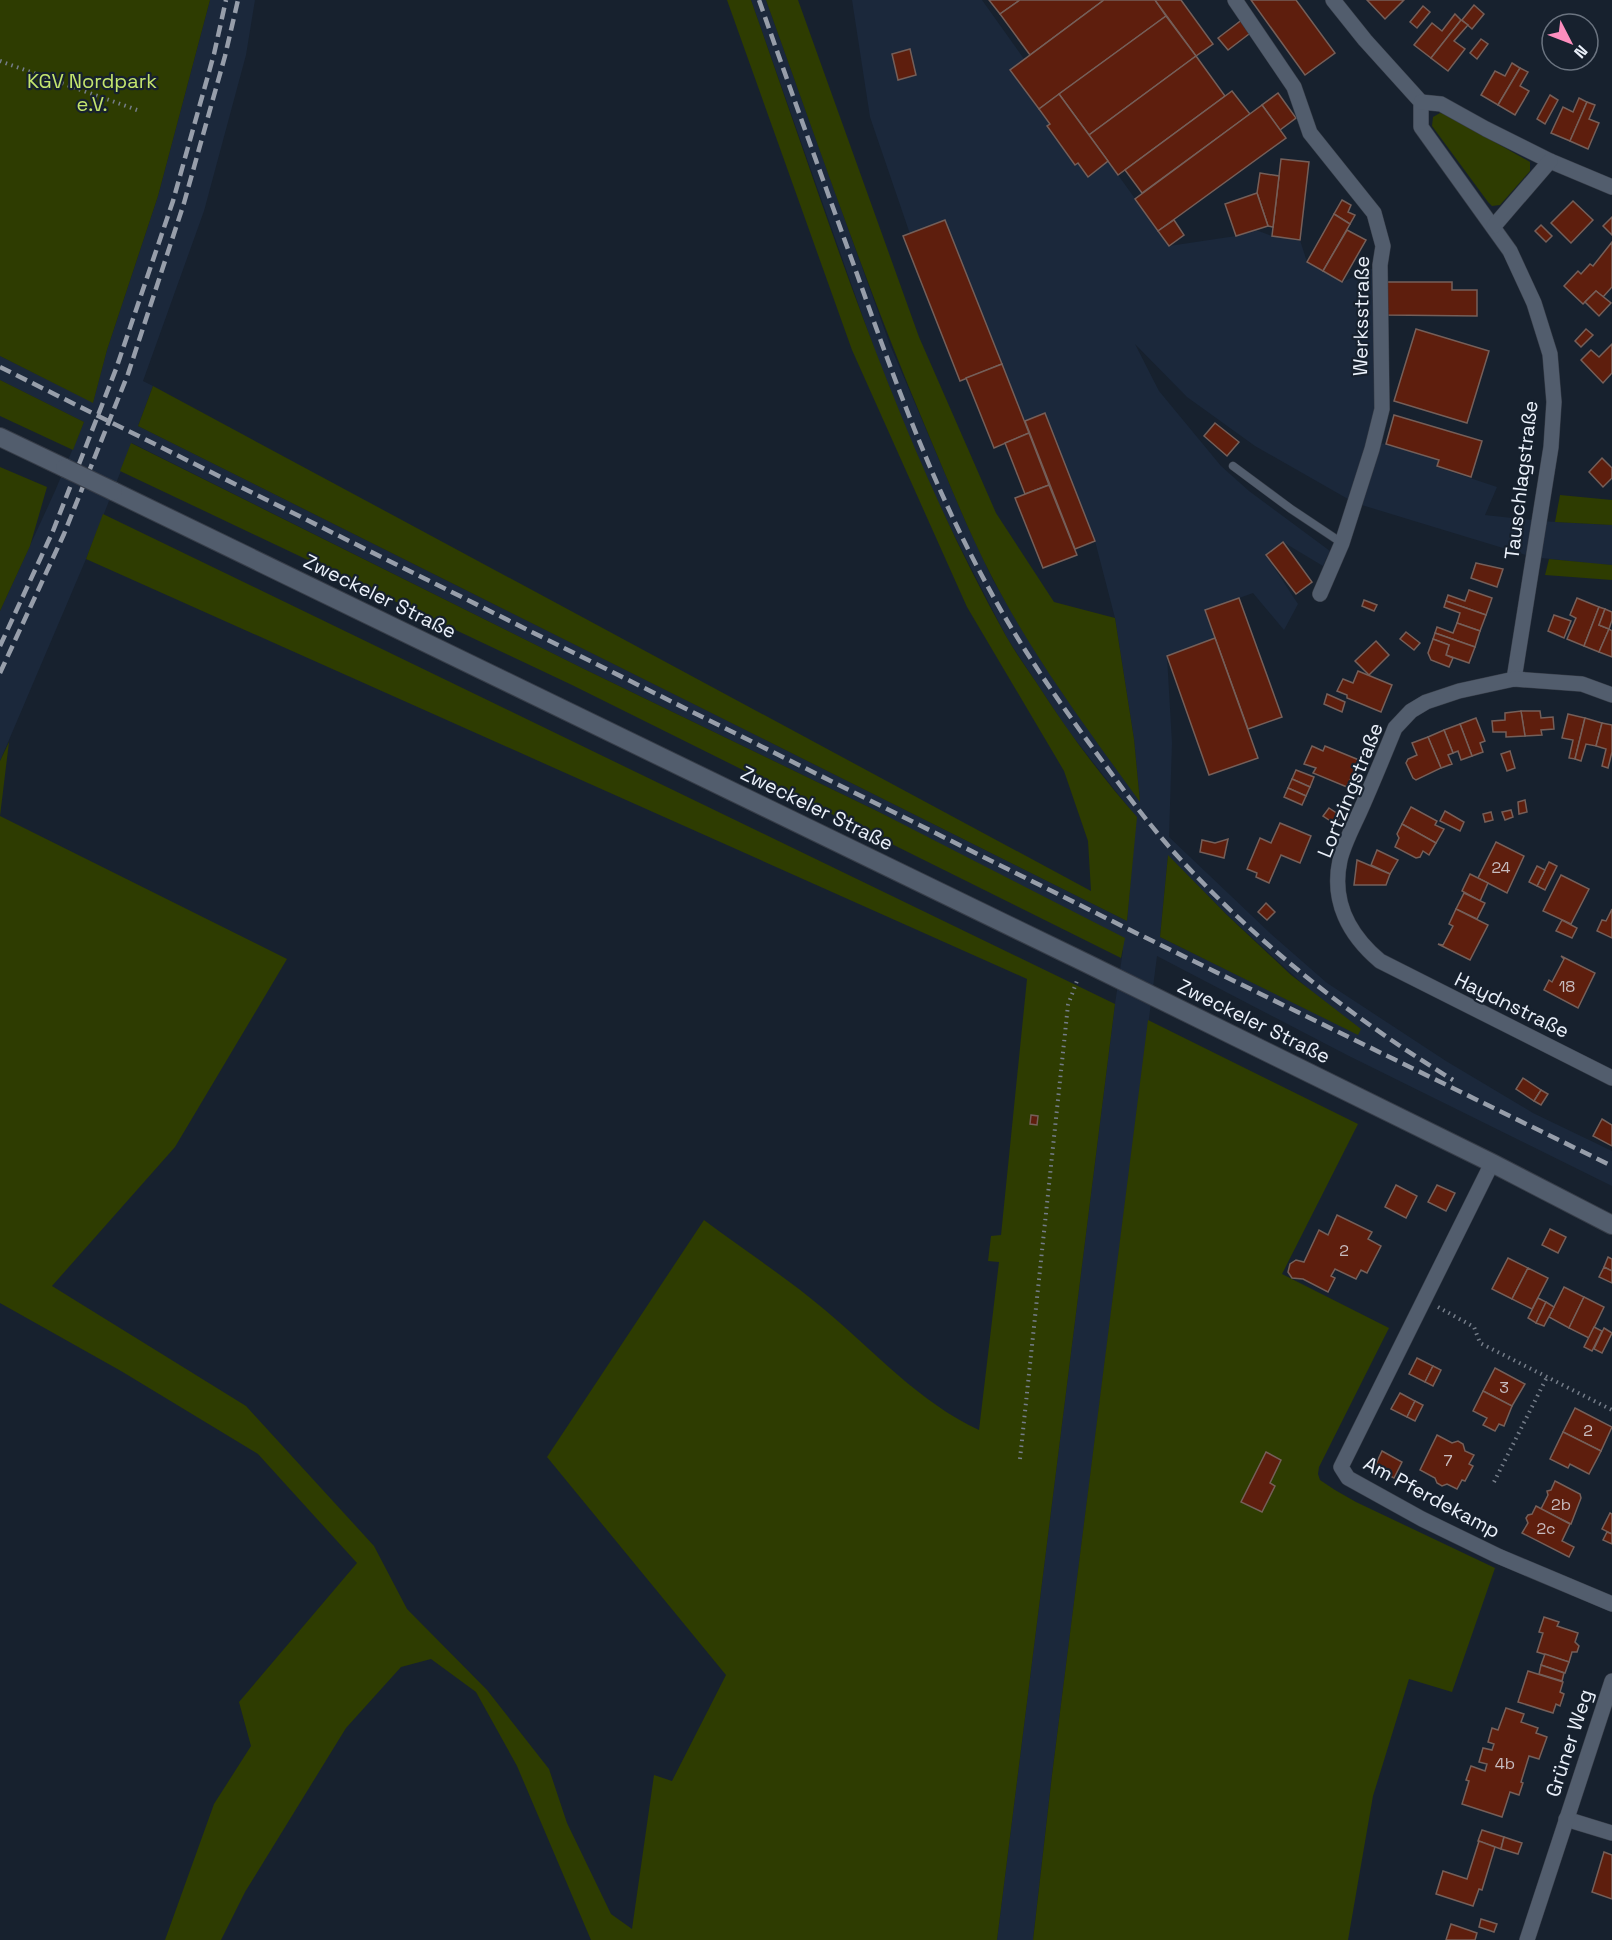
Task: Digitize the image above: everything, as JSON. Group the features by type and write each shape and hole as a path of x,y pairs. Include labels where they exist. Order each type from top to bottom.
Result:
{"street":[{"name":"Werksstraße","path":"1235,0 1294,87 1310,133 1374,213 1383,246 1380,265 1382,409 1372,449 1342,543 1320,594"},
{"path":"1333,0 1365,40 1421,102 1441,104 1550,161 1612,187"},
{"name":"Tauschlagstraße","path":"1421,102 1421,127 1510,251 1534,303 1550,354 1554,402 1551,447 1514,679"},
{"path":"1494,226 1550,161"},
{"name":"Zweckeler Straße","path":"0,437 1086,963 1492,1163 1612,1225"},
{"name":"Lortzingstraße","path":"1392,969 1367,951 1346,921 1337,885 1340,859 1395,728 1411,711 1426,702 1459,691 1514,679 1582,684 1612,694"},
{"name":"Haydnstraße","path":"1392,969 1612,1078"},
{"name":"Am Pferdekamp","path":"1492,1163 1341,1467 1348,1478 1422,1519 1498,1556 1612,1604"},
{"name":"Grüner Weg","path":"1527,1940 1612,1681"},
{"name":"Grüner Weg","path":"1566,1819 1612,1833"}],"lane":[{"path":"1233,466 1342,543"}],"path":[{"path":"0,61 137,110"},
{"path":"1020,1459 1068,1005 1074,986 1086,963"},
{"path":"1424,1300 1474,1327 1480,1343 1612,1410"},
{"path":"1494,1482 1547,1377"}],"shaded area":[{"path":"210,0 255,0 246,55 204,211 143,381 153,386 138,426 1127,921 1136,817 1067,729 1007,638 920,464 876,354 751,0 766,0 890,345 993,580 1022,629 1140,801 1134,739 1115,618 1095,541 1045,414 1025,421 945,220 910,234 870,117 852,0 982,0 1024,59 1010,70 1050,124 1047,127 1075,165 1078,163 1088,176 1108,161 1169,246 1236,236 1256,230 1272,236 1300,240 1307,262 1342,282 1380,265 1374,441 1439,460 1437,467 1497,487 1485,515 1612,525 1612,565 1595,564 1533,557 1355,503 1255,446 1187,397 1135,344 1159,391 1221,466 1249,491 1330,551 1323,566 1283,542 1266,555 1298,604 1284,630 1253,593 1206,610 1215,638 1167,656 1172,743 1169,837 1271,934 1327,983 1446,1061 1533,1113 1612,1151 1612,1186 1347,1055 1157,956 1033,1940 997,1940 1123,950 879,812 582,668 132,443 86,559 0,761 0,611 84,422 0,380 0,356 93,402 107,350 158,196","holes":["1168,856 1226,914 1358,1034 1160,937"]}],"green space":[{"name":"KGV Nordpark e.V.","path":"0,0 210,0 158,196 107,350 93,403 0,356"},
{"path":"727,0 751,0 865,323 896,403 966,560 1006,636 1059,717 1137,817 1127,921 138,426 153,386 1091,891 1088,841 1064,771 967,607 852,350"},
{"path":"766,0 798,0 919,337 996,513 1054,602 1115,618 1134,739 1140,802 1081,721 1026,637 976,544 886,329"},
{"path":"1440,113 1530,162 1530,171 1500,205 1492,206 1488,202 1432,126 1433,117"},
{"path":"0,380 84,422 73,450 0,416"},
{"path":"131,443 582,668 879,812 1125,938 1121,958 572,685 120,471"},
{"path":"0,467 47,487 30,546 0,611"},
{"path":"1560,495 1612,500 1612,525 1555,522"},
{"path":"103,514 1115,1004 997,1940 591,1940 517,1766 476,1692 431,1659 401,1667 346,1728 245,1892 221,1940 165,1940 214,1804 251,1746 239,1702 357,1563 258,1454 121,1371 0,1303 0,816 287,959 175,1147 52,1286 246,1406 374,1546 407,1609 487,1690 549,1769 567,1823 611,1914 632,1929 654,1775 672,1781 726,1675 547,1457 704,1220 811,1298 917,1391 957,1419 979,1430 999,1262 988,1261 991,1236 1001,1235 1027,979 86,559"},
{"path":"1549,559 1612,565 1612,580 1545,575"},
{"path":"9,742 0,816 0,761"},
{"path":"1168,855 1291,975 1361,1029 1358,1035 1160,937"},
{"path":"1148,1020 1358,1124 1282,1274 1389,1328 1319,1467 1318,1474 1320,1480 1356,1502 1495,1568 1452,1692 1409,1679 1373,1796 1348,1940 1033,1940"}],"building":[{"path":"989,0 1020,0 1000,14"},
{"path":"1020,0 1104,0 1030,55 1000,14"},
{"path":"1104,0 1155,0 1166,16 1039,109 1010,70"},
{"path":"1155,0 1181,0 1213,44 1196,56"},
{"path":"1251,0 1296,0 1335,53 1305,75"},
{"path":"1367,0 1404,0 1385,19"},
{"path":"1474,5 1484,14 1472,29 1462,20"},
{"path":"1423,6 1430,12 1417,28 1410,22"},
{"path":"1455,14 1461,20 1431,58 1414,45 1432,23 1442,31"},
{"path":"1166,16 1196,56 1089,135 1059,94"},
{"path":"1243,19 1253,31 1228,50 1218,38"},
{"path":"1461,20 1468,25 1454,41 1465,49 1448,71 1431,58"},
{"path":"1481,39 1488,44 1477,59 1470,53"},
{"path":"910,49 916,75 898,80 892,54"},
{"path":"1196,56 1225,96 1118,175 1089,135"},
{"path":"1512,63 1520,68 1498,105 1481,95 1495,71 1505,76"},
{"path":"1520,68 1528,72 1520,86 1529,91 1515,115 1498,105"},
{"path":"1232,91 1250,114 1142,193 1125,170"},
{"path":"1278,93 1296,118 1280,130 1262,105"},
{"path":"1059,94 1108,161 1088,177 1078,163 1075,165 1047,126 1050,124 1039,109"},
{"path":"1550,95 1558,100 1545,124 1537,119"},
{"path":"1579,98 1587,102 1570,141 1551,133 1563,107 1573,112"},
{"path":"1587,102 1595,105 1589,119 1599,123 1588,149 1570,141"},
{"path":"1262,105 1286,138 1158,231 1135,199"},
{"path":"1281,159 1309,162 1300,240 1272,236"},
{"path":"1260,173 1279,176 1273,227 1268,226 1257,193"},
{"path":"1257,193 1268,226 1236,236 1225,204"},
{"path":"1342,200 1351,205 1348,212 1355,215 1350,224 1334,214"},
{"path":"1573,201 1593,220 1571,243 1551,223"},
{"path":"1334,214 1350,224 1323,271 1307,262"},
{"path":"1612,217 1612,235 1603,226"},
{"path":"945,220 1002,364 960,381 903,236"},
{"path":"1174,220 1184,235 1169,246 1158,231"},
{"path":"1541,225 1552,236 1546,242 1535,231"},
{"path":"1347,230 1366,240 1342,282 1323,271"},
{"path":"1612,242 1612,287 1603,297 1596,291 1583,304 1564,286 1578,271 1581,274 1590,264 1593,266"},
{"path":"1387,282 1452,282 1452,290 1477,290 1477,316 1387,315"},
{"path":"1596,291 1611,303 1599,316 1585,302"},
{"path":"1416,329 1489,351 1467,423 1394,401"},
{"path":"1586,329 1593,335 1581,347 1575,341"},
{"path":"1612,344 1612,373 1603,383 1581,360 1591,350 1599,357"},
{"path":"1002,364 1029,433 994,448 966,378"},
{"path":"1045,413 1095,541 1075,549 1025,421"},
{"path":"1394,415 1482,441 1471,477 1437,466 1439,460 1386,444"},
{"path":"1215,423 1239,442 1227,456 1204,436"},
{"path":"1029,433 1049,485 1025,494 1005,443"},
{"path":"1602,458 1612,468 1612,478 1603,487 1589,472"},
{"path":"1049,485 1077,555 1043,568 1015,498"},
{"path":"1283,542 1312,582 1296,594 1266,555"},
{"path":"1476,563 1503,569 1497,587 1471,578"},
{"path":"1469,590 1492,598 1486,615 1446,601 1448,595 1465,601"},
{"path":"1239,598 1282,717 1248,729 1205,610"},
{"path":"1577,598 1599,607 1584,646 1567,639 1576,618 1570,615"},
{"path":"1364,600 1377,605 1374,611 1362,606"},
{"path":"1446,601 1486,615 1480,631 1457,623 1460,613 1444,607"},
{"path":"1599,607 1605,609 1599,625 1609,629 1599,652 1584,646"},
{"path":"1605,609 1612,612 1609,629 1599,625"},
{"path":"1554,615 1571,621 1564,638 1548,631"},
{"path":"1457,623 1480,631 1475,647 1435,633 1437,627 1453,633"},
{"path":"1609,629 1612,631 1612,657 1599,652"},
{"path":"1406,632 1420,643 1414,650 1400,639"},
{"path":"1435,633 1475,647 1469,663 1446,655 1449,645 1433,639"},
{"path":"1215,638 1258,758 1209,775 1167,656"},
{"path":"1433,639 1449,645 1446,655 1453,658 1449,667 1431,660 1428,653"},
{"path":"1376,641 1389,655 1369,675 1355,661"},
{"path":"1358,671 1392,685 1381,712 1347,698 1347,695 1337,691 1343,679 1353,683"},
{"path":"1327,694 1345,702 1342,712 1324,704"},
{"path":"1521,711 1540,711 1541,718 1553,717 1554,729 1541,730 1542,735 1525,736"},
{"path":"1521,711 1525,736 1506,737 1506,732 1493,732 1492,721 1505,720 1505,713"},
{"path":"1568,714 1585,718 1575,759 1569,758 1573,740 1562,738"},
{"path":"1476,718 1485,741 1480,743 1483,752 1472,756 1460,724"},
{"path":"1585,718 1602,723 1596,746 1586,744 1581,761 1575,759"},
{"path":"1602,723 1612,725 1612,752 1608,768 1602,766 1606,749 1596,746"},
{"path":"1460,724 1472,756 1461,760 1458,751 1453,753 1444,730"},
{"path":"1444,730 1453,753 1448,755 1452,764 1441,768 1428,737"},
{"path":"1428,737 1441,768 1416,780 1406,763 1408,759 1417,755 1412,743"},
{"path":"1312,746 1323,751 1325,746 1359,760 1347,787 1313,773 1316,768 1304,764"},
{"path":"1510,751 1515,768 1507,771 1501,754"},
{"path":"1296,770 1314,777 1310,787 1292,779"},
{"path":"1292,779 1310,787 1306,796 1288,788"},
{"path":"1288,788 1306,796 1302,805 1284,797"},
{"path":"1525,800 1527,812 1519,814 1518,802"},
{"path":"1411,807 1437,821 1435,825 1444,829 1436,843 1402,824"},
{"path":"1329,808 1341,816 1335,824 1323,816"},
{"path":"1511,810 1513,817 1505,820 1502,812"},
{"path":"1445,811 1464,822 1460,831 1440,821"},
{"path":"1491,812 1493,820 1485,822 1483,814"},
{"path":"1280,823 1311,836 1300,863 1281,855 1269,883 1256,877 1257,873 1247,869 1260,838 1271,843"},
{"path":"1402,824 1436,843 1429,855 1423,851 1420,857 1416,858 1395,847 1399,838 1397,834"},
{"path":"1228,839 1224,858 1200,852 1202,840 1215,843"},
{"path":"1496,842 1524,856 1507,893 1478,878"},
{"path":"1377,850 1398,860 1390,874 1371,865"},
{"path":"1357,860 1390,874 1386,885 1354,885"},
{"path":"1549,862 1557,866 1545,890 1537,886"},
{"path":"1537,866 1545,870 1537,886 1529,882"},
{"path":"1470,874 1488,883 1480,901 1462,891"},
{"path":"1561,875 1589,889 1571,924 1543,911"},
{"path":"1464,893 1485,903 1477,919 1456,909"},
{"path":"1266,903 1275,912 1267,920 1258,912"},
{"path":"1456,909 1488,925 1470,960 1438,944 1443,945 1453,926 1449,924"},
{"path":"1612,909 1612,938 1597,931 1602,920 1606,921"},
{"path":"1562,920 1577,928 1572,938 1556,931"},
{"path":"1561,956 1595,973 1578,1008 1544,990 1549,980 1552,982 1564,959"},
{"path":"1523,1078 1541,1090 1534,1101 1516,1089"},
{"path":"1541,1090 1548,1094 1541,1105 1534,1101"},
{"path":"1031,1115 1038,1116 1037,1125 1030,1124"},
{"path":"1602,1119 1612,1125 1612,1146 1593,1136"},
{"path":"1396,1185 1417,1196 1406,1218 1385,1207"},
{"path":"1437,1185 1455,1193 1446,1211 1428,1202"},
{"path":"1337,1215 1372,1232 1368,1239 1381,1246 1367,1273 1361,1270 1356,1279 1335,1269 1331,1276 1335,1278 1328,1292 1303,1279 1292,1278 1288,1272 1290,1264 1296,1260 1304,1262 1319,1230 1328,1235"},
{"path":"1550,1229 1566,1237 1558,1253 1542,1245"},
{"path":"1608,1257 1612,1259 1612,1271 1604,1267"},
{"path":"1508,1258 1528,1268 1512,1299 1492,1289"},
{"path":"1604,1267 1612,1271 1612,1283 1599,1277"},
{"path":"1528,1268 1548,1278 1532,1309 1512,1299"},
{"path":"1564,1287 1584,1297 1569,1328 1549,1317"},
{"path":"1584,1297 1604,1307 1589,1338 1569,1328"},
{"path":"1538,1298 1546,1302 1536,1323 1528,1318"},
{"path":"1546,1302 1554,1307 1544,1326 1536,1323"},
{"path":"1594,1327 1602,1331 1592,1351 1584,1347"},
{"path":"1604,1328 1612,1333 1602,1353 1594,1349"},
{"path":"1417,1358 1433,1366 1425,1382 1409,1374"},
{"path":"1433,1366 1441,1370 1433,1386 1425,1382"},
{"path":"1495,1368 1525,1384 1512,1406 1483,1391"},
{"path":"1483,1391 1512,1406 1504,1426 1499,1424 1495,1431 1483,1425 1487,1418 1473,1411"},
{"path":"1400,1393 1415,1401 1407,1417 1391,1409"},
{"path":"1415,1401 1423,1405 1415,1421 1407,1417"},
{"path":"1575,1408 1612,1427 1601,1451 1563,1432"},
{"path":"1563,1432 1601,1451 1589,1474 1570,1464 1568,1468 1550,1459"},
{"path":"1437,1435 1452,1443 1458,1441 1463,1444 1465,1451 1474,1455 1469,1464 1473,1466 1465,1481 1462,1480 1457,1489 1447,1484 1442,1486 1435,1478 1420,1470"},
{"path":"1382,1451 1402,1462 1394,1478 1374,1468"},
{"path":"1266,1452 1281,1460 1270,1483 1275,1486 1262,1512 1241,1502"},
{"path":"1555,1481 1580,1494 1581,1498 1571,1524 1541,1509 1548,1495 1547,1491 1551,1490"},
{"path":"1536,1506 1570,1524 1562,1541 1574,1547 1569,1557 1522,1533 1528,1523 1526,1518 1532,1514"},
{"path":"1610,1513 1612,1514 1612,1534 1602,1529"},
{"path":"1607,1532 1612,1534 1612,1544 1603,1540"},
{"path":"1544,1617 1559,1622 1557,1626 1578,1633 1575,1642 1579,1646 1577,1652 1572,1652 1569,1662 1537,1652 1543,1633 1539,1632"},
{"path":"1545,1654 1569,1662 1565,1673 1541,1665"},
{"path":"1541,1665 1564,1673 1562,1681 1539,1674"},
{"path":"1528,1671 1563,1682 1560,1692 1564,1694 1560,1706 1556,1704 1553,1713 1518,1702"},
{"path":"1506,1708 1524,1714 1521,1722 1538,1728 1536,1733 1547,1737 1539,1759 1529,1756 1519,1795 1510,1792 1502,1817 1462,1804 1471,1766 1485,1771 1487,1764 1479,1762 1483,1748 1492,1750 1494,1744 1488,1742 1492,1728 1498,1730"},
{"path":"1482,1830 1504,1837 1501,1849 1478,1841"},
{"path":"1504,1837 1522,1843 1518,1854 1501,1849"},
{"path":"1479,1841 1495,1847 1482,1890 1479,1889 1473,1906 1436,1894 1443,1871 1467,1879"},
{"path":"1604,1852 1612,1855 1612,1899 1592,1892"},
{"path":"1481,1919 1497,1924 1494,1932 1479,1927"},
{"path":"1451,1924 1477,1933 1475,1940 1446,1940"}],"railway":[{"path":"0,646 53,531 116,369 173,201 214,54 226,0"},
{"path":"0,673 64,534 128,374 184,203 225,56 238,0"},
{"path":"759,0 885,353 932,471 967,548 1027,653 1136,807 1203,883 1269,946 1304,975 1377,1030 1453,1080"},
{"path":"0,367 1126,928 1612,1166"}]}
